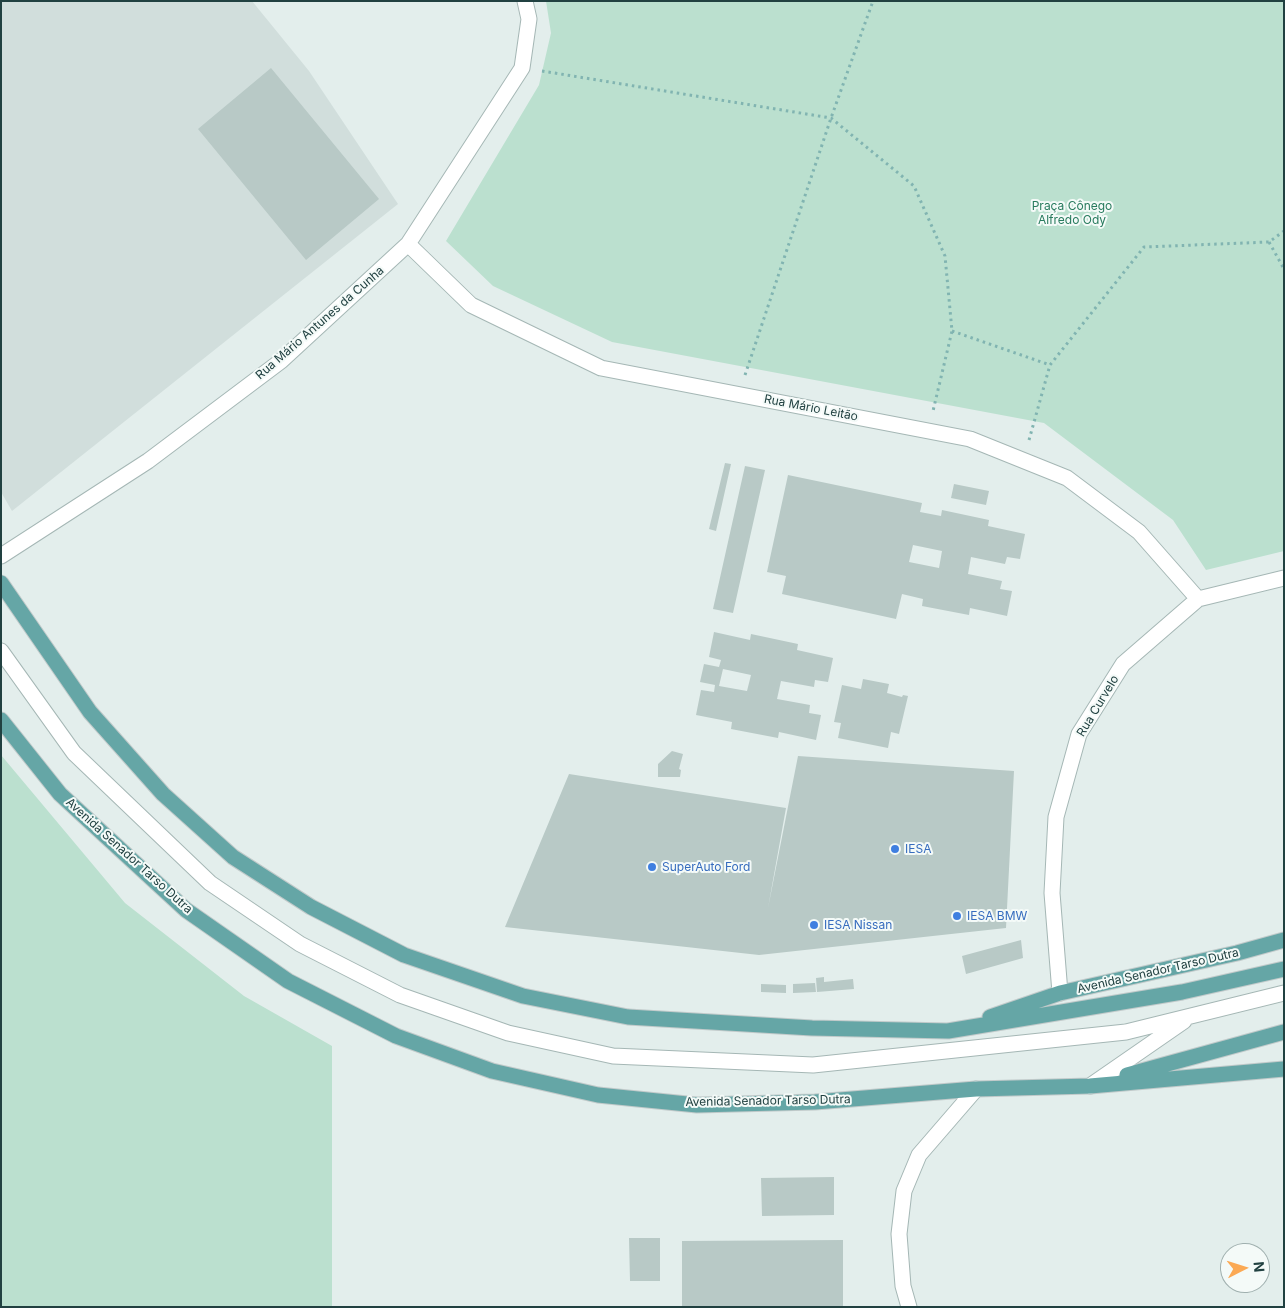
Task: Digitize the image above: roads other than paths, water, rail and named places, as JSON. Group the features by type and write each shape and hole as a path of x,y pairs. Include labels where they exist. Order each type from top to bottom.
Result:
{"main road":[{"name":"Avenida Senador Tarso Dutra","path":"1,583 90,712 163,794 233,857 311,907 404,955 524,996 628,1017 812,1028 948,1031 1182,992 1284,969"},
{"name":"Avenida Senador Tarso Dutra","path":"1,720 60,794 186,910 288,981 396,1036 492,1070 598,1095 697,1105 815,1102 976,1089 1090,1086 1284,1069"},
{"name":"Avenida Senador Tarso Dutra","path":"948,1031 1060,993 1237,953 1284,940"},
{"name":"Avenida Senador Tarso Dutra","path":"1090,1086 1284,1032"}],"street":[{"name":"Rua Mário Antunes da Cunha","path":"1,556 148,461 273,367 408,244 522,68 529,19 525,1"},
{"name":"Rua Mário Leitão","path":"408,244 471,304 601,368 970,439 1067,478 1139,532 1198,599"},
{"name":"Rua Curvelo","path":"1060,993 1052,893 1056,817 1079,734 1123,664 1198,599 1284,578"},
{"path":"1,651 74,753 210,883 300,944 400,995 508,1033 613,1056 813,1065 1126,1032 1284,993"},
{"path":"1090,1086 1191,1016"},
{"path":"909,1307 903,1286 899,1234 904,1191 919,1155 976,1089"}],"place":[{"name":"IESA","path":"895,849"},
{"name":"SuperAuto Ford","path":"652,867"},
{"name":"IESA BMW","path":"957,916"},
{"name":"IESA Nissan","path":"814,925"}],"park label":[{"name":"Praça Cônego Alfredo Ody","path":"1072,213"}]}
